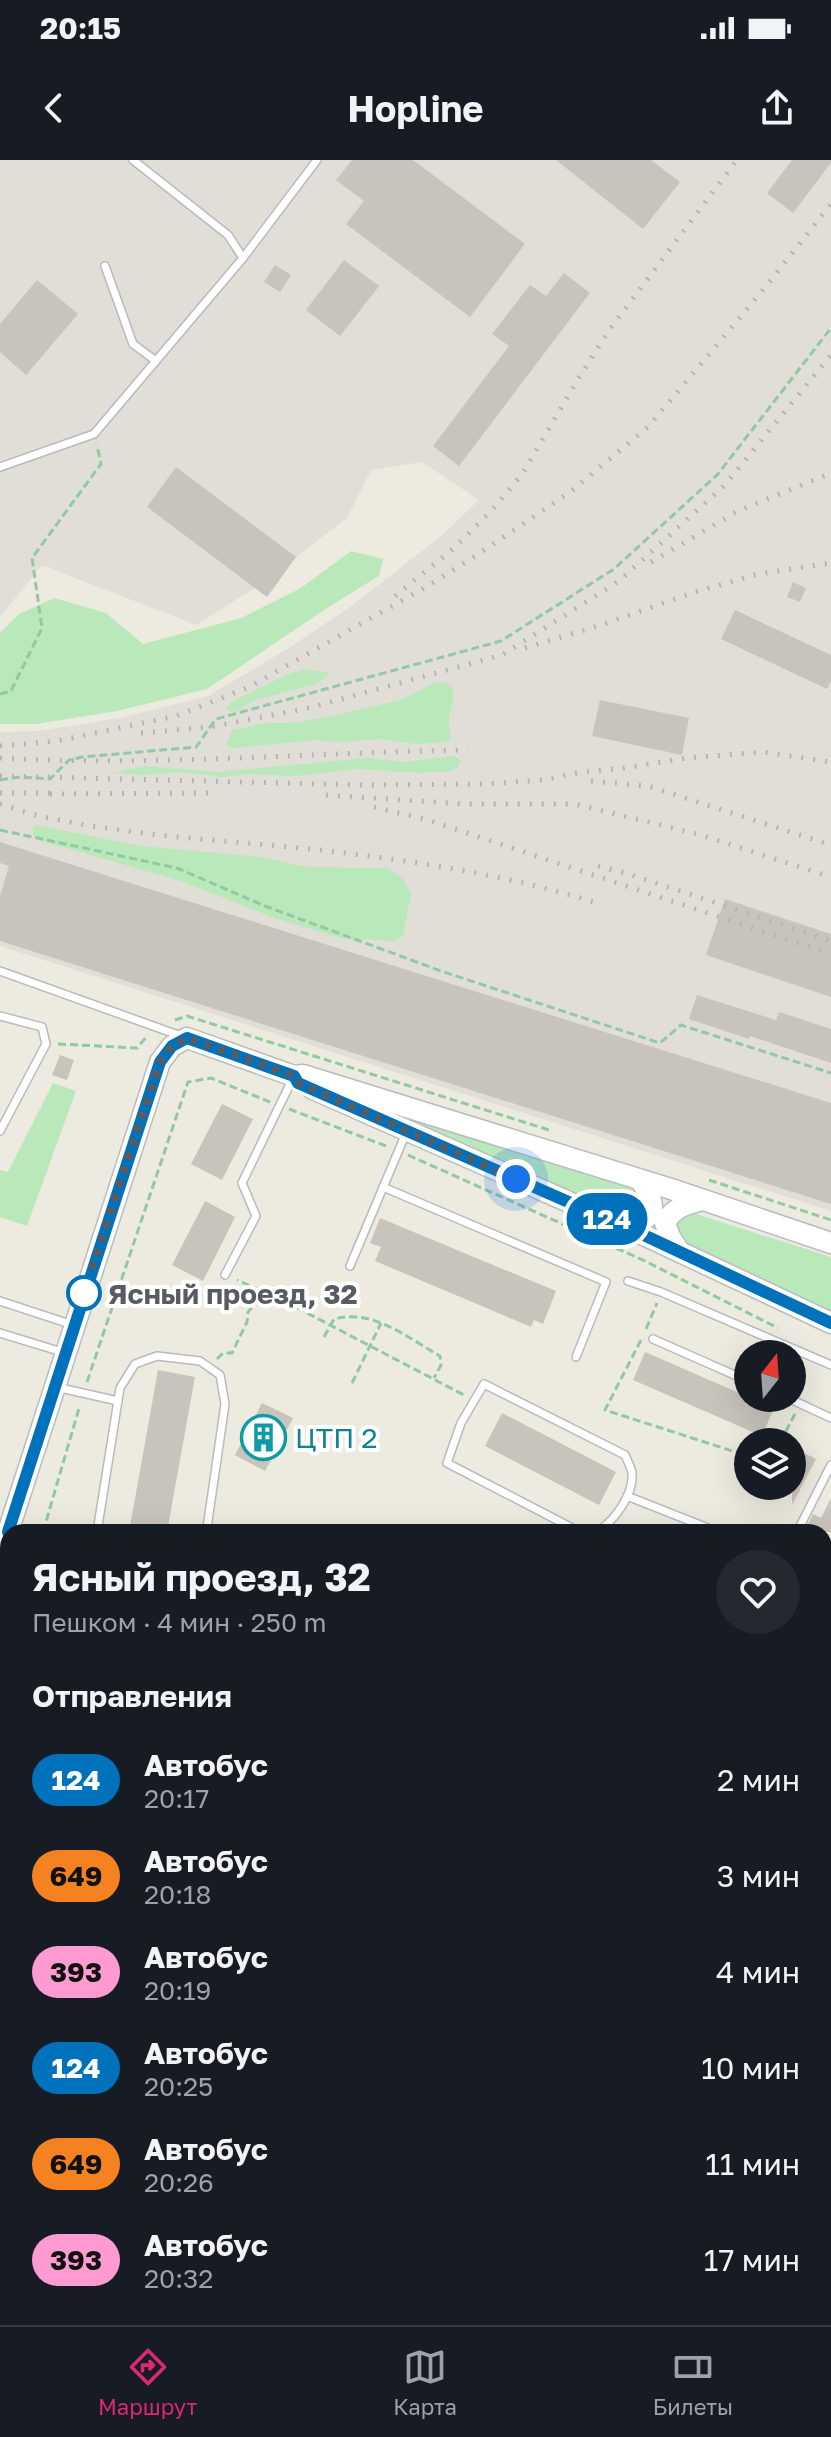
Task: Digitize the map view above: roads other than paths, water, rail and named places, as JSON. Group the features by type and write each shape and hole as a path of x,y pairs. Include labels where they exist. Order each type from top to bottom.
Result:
{"street":[{"path":"10,1524 160,1062 172,1046 187,1038 294,1076 303,1075 831,1243"},
{"path":"294,1076 298,1083 626,1227 831,1323"},
{"path":"626,1227 639,1224 650,1216 653,1207 650,1194 640,1180"},
{"path":"679,1251 665,1223 669,1214 682,1205 703,1200"}],"lane":[{"path":"133,160 228,235 243,258"},
{"path":"0,467 94,434 243,258 317,160"},
{"path":"105,266 133,344 156,361"},
{"path":"0,971 187,1038"},
{"path":"0,1016 42,1027 46,1044 0,1131"},
{"path":"225,1275 256,1216 242,1183 294,1076"},
{"path":"350,1266 407,1131"},
{"path":"383,1187 606,1282 576,1357"},
{"path":"628,1281 661,1292 831,1365"},
{"path":"0,1301 73,1325"},
{"path":"0,1333 65,1353"},
{"path":"653,1339 734,1375"},
{"path":"98,1524 120,1388 135,1364 157,1356 200,1361 220,1375 225,1404 209,1524"},
{"path":"565,1524 447,1463 461,1423 484,1384 625,1455 632,1474 627,1496 609,1524"},
{"path":"54,1387 118,1401"},
{"path":"806,1406 831,1418"},
{"path":"801,1524 831,1465"},
{"path":"627,1496 698,1524"}],"railway":[{"path":"395,596 453,549 523,473 610,329 737,160"},
{"path":"0,746 57,741 176,716 249,687 480,553 570,492 648,427 831,204"},
{"path":"141,733 210,727 309,708 502,655 619,581 724,486 831,355"},
{"path":"651,562 738,511 831,473"},
{"path":"525,648 758,574 831,563"},
{"path":"0,758 117,761 468,750"},
{"path":"0,776 363,785 486,784 543,780 687,758 763,752 831,762"},
{"path":"591,781 648,786 831,845"},
{"path":"0,793 60,793"},
{"path":"50,794 210,793"},
{"path":"326,795 465,804 575,804 701,835 831,877"},
{"path":"0,804 44,817 119,830 339,852 452,868 600,904"},
{"path":"374,807 428,820 831,954"},
{"path":"598,866 831,941"}],"place":[{"name":"Ясный проезд, 32","path":"84,1293"},
{"name":"ЦТП 2","path":"264,1437"}]}
